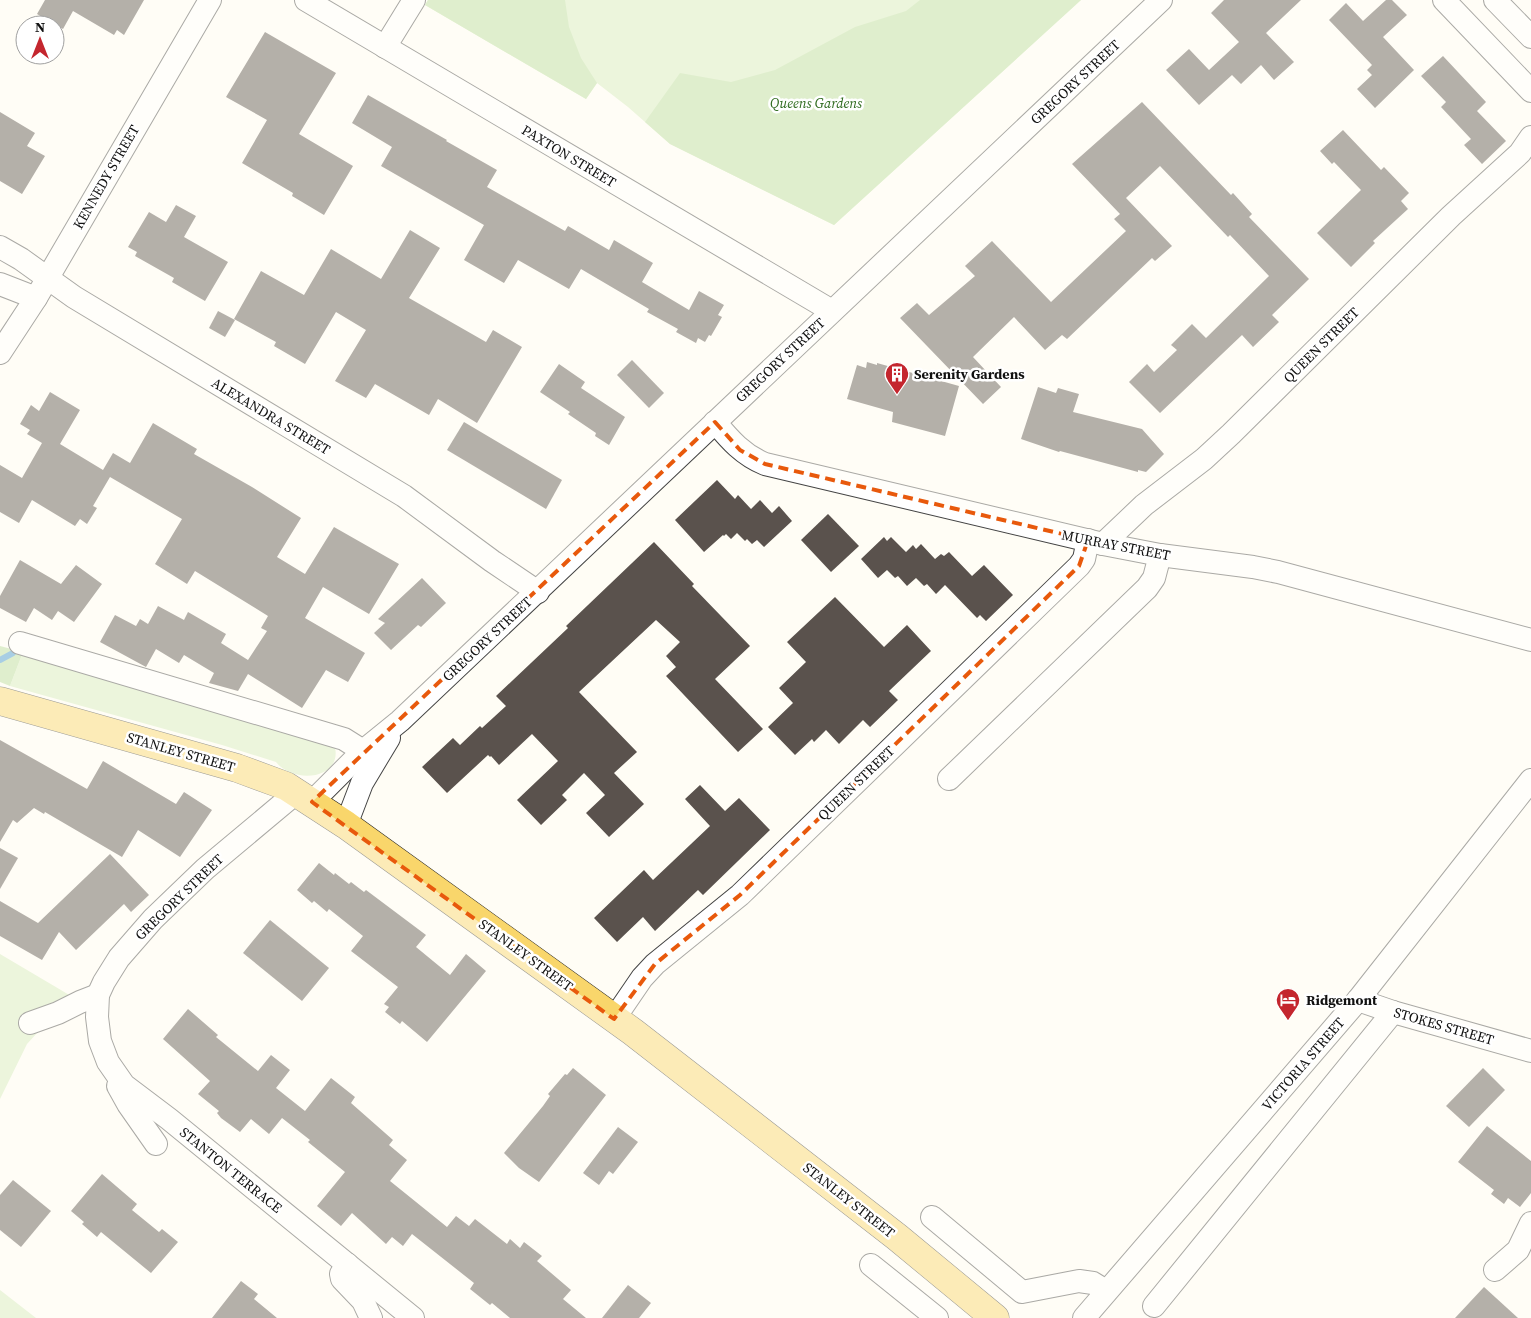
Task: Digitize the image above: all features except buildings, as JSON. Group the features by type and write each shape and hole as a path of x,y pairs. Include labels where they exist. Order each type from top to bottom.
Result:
{"main road":[{"name":"STANLEY STREET","path":"0,701 272,779 305,797 634,1032 897,1237 995,1318"}],"street":[{"name":"KENNEDY STREET","path":"0,353 36,298 210,0"},
{"name":"PAXTON STREET","path":"306,0 832,311"},
{"path":"385,47 414,0"},
{"name":"GREGORY STREET","path":"98,995 119,958 153,919 204,869 305,797 400,721 1161,0"},
{"path":"1444,0 1531,91"},
{"path":"1495,0 1531,38"},
{"name":"QUEEN STREET","path":"614,1019 642,978 655,964 740,895 1079,566 1095,542 1204,459 1231,434 1451,216 1520,153 1531,137"},
{"name":"ALEXANDRA STREET","path":"0,247 21,259 74,297 404,496 492,562 538,592"},
{"path":"0,284 36,298"},
{"name":"MURRAY STREET","path":"715,422 740,450 752,459 765,464 1095,542 1160,555 1278,572 1531,640"},
{"path":"949,779 1147,588 1154,578 1160,555"},
{"path":"20,644 344,739 363,751"},
{"name":"GREGORY STREET","path":"346,825 366,775 400,721"},
{"name":"VICTORIA STREET","path":"1084,1318 1358,1000 1531,780"},
{"path":"30,1023 98,995"},
{"name":"STANTON TERRACE","path":"98,995 97,1017 100,1041 108,1062 124,1084 413,1318"},
{"name":"STOKES STREET","path":"1358,1000 1393,1012 1531,1051"},
{"path":"1154,1306 1393,1012"},
{"path":"108,1062 113,1077 128,1104 156,1144"},
{"path":"932,1218 1022,1292 1079,1281 1093,1283 1106,1291"},
{"path":"1495,1270 1518,1250 1531,1223"},
{"path":"347,1264 341,1274 342,1279 363,1301 370,1318"},
{"path":"871,1265 937,1318"}],"highlighted area":[{"path":"715,422 740,450 765,464 1088,540 1079,566 740,895 655,964 614,1019 312,802"}],"green space":[{"name":"Queens Gardens","path":"428,0 1081,0 834,225 670,144 597,83 586,99 425,5"},
{"path":"428,0 565,0 569,27 581,58 597,83 586,99 425,5"},
{"name":"Queens Gardens","path":"920,0 1081,0 834,225 670,144 645,122 680,73 731,82 775,70 855,27 906,11"},
{"path":"0,646 23,652 10,686 0,682"},
{"path":"23,652 335,747 335,758 331,766 324,772 304,776 293,774 276,762 222,745 10,686"},
{"path":"0,954 71,996 27,1044 0,1099"},
{"path":"0,1290 36,1318 0,1318"}],"waterway":[{"path":"0,660 13,653"}],"place":[{"name":"Serenity Gardens","path":"897,395"},
{"name":"Ridgemont","path":"1288,1021"}]}
